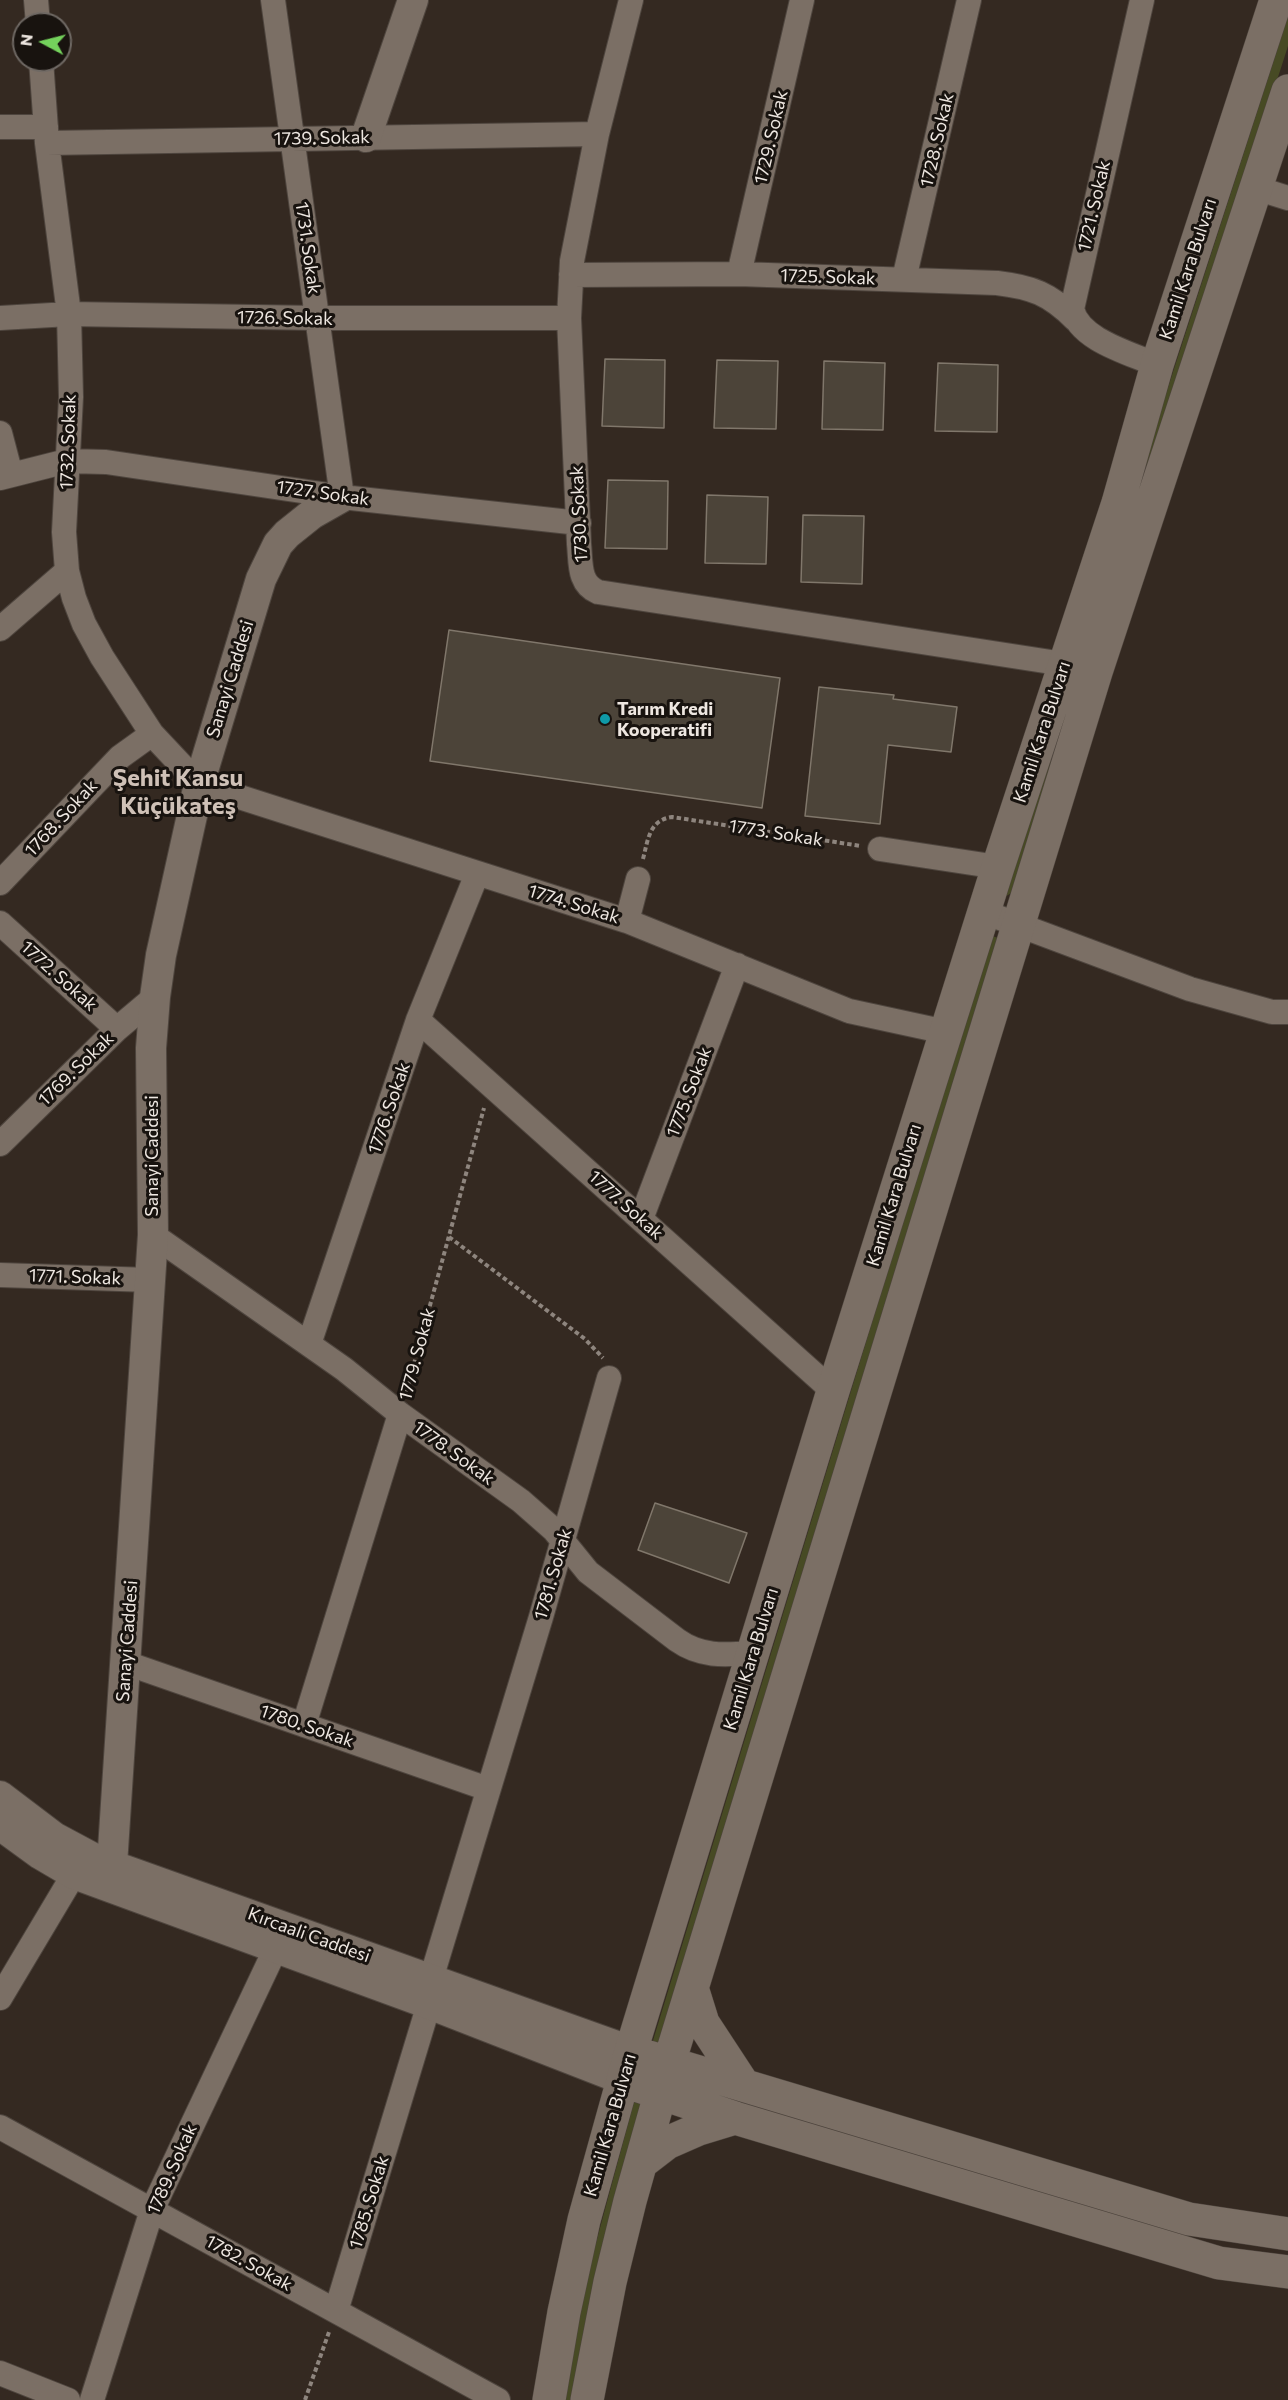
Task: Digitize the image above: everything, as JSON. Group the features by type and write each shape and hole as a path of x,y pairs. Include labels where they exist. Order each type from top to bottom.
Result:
{"main road":[{"name":"Kamil Kara Bulvarı","path":"549,2400 564,2312 584,2220 626,2065 833,1390 984,912 1118,503 1157,365 1276,0"},
{"name":"Kamil Kara Bulvarı","path":"587,2400 610,2282 669,2063 1096,672 1288,91"},
{"path":"693,1990 702,2024 743,2084"},
{"path":"626,2065 669,2063 1189,2219 1256,2231 1288,2234"},
{"path":"626,2065 660,2094 735,2118 1219,2263 1288,2272"},
{"path":"641,2163 667,2143 699,2129 735,2118"}],"street":[{"name":"1731. Sokak","path":"273,0 342,497"},
{"path":"366,137 413,0"},
{"name":"1730. Sokak","path":"631,0 597,134 577,228 571,274 569,318 579,523 583,577 586,584 598,592 1064,664"},
{"name":"1729. Sokak","path":"739,274 802,0"},
{"name":"1728. Sokak","path":"904,279 969,0"},
{"name":"1721. Sokak","path":"1075,320 1072,309 1075,291 1143,0"},
{"name":"1732. Sokak","path":"41,72 46,135 69,314 71,397 64,532 67,571 74,598 98,649 152,734 199,784"},
{"name":"1739. Sokak","path":"0,128 46,135 292,139 597,134"},
{"path":"1256,188 1288,198"},
{"name":"1725. Sokak","path":"571,274 739,274 997,283 1026,287 1048,297 1075,320"},
{"name":"1726. Sokak","path":"0,318 69,314 317,318 569,318"},
{"path":"1075,320 1081,328 1096,338 1157,365"},
{"path":"0,433 5,477"},
{"name":"1727. Sokak","path":"5,477 68,461 135,465 342,497 579,523"},
{"name":"Sanayi Caddesi","path":"112,1865 153,1234 152,1048 155,997 161,955 199,784 261,579 278,544 298,523 342,497"},
{"path":"0,629 67,571"},
{"name":"1768. Sokak","path":"0,882 120,757 152,734"},
{"name":"1774. Sokak","path":"199,784 627,921 849,1011 946,1032"},
{"path":"880,849 999,867"},
{"name":"1776. Sokak","path":"309,1344 418,1020 477,874"},
{"path":"627,921 638,879"},
{"path":"984,912 1190,989 1272,1012 1288,1012"},
{"name":"1772. Sokak","path":"0,923 117,1029"},
{"name":"1775. Sokak","path":"641,1219 737,965"},
{"name":"1769. Sokak","path":"0,1144 117,1029 155,997"},
{"name":"1777. Sokak","path":"418,1020 833,1390"},
{"name":"1778. Sokak","path":"153,1234 309,1344 400,1414 521,1501 554,1530 595,1578 688,1648 717,1655 752,1653"},
{"name":"1771. Sokak","path":"0,1275 150,1280"},
{"name":"1781. Sokak","path":"430,1991 609,1378"},
{"name":"1779. Sokak","path":"304,1725 400,1414"},
{"name":"1780. Sokak","path":"126,1663 488,1789"},
{"name":"Kırcaali Caddesi","path":"0,1796 54,1837 97,1860 430,1991 626,2065"},
{"name":"Kırcaali Caddesi","path":"0,1825 40,1854 74,1874 276,1948 430,1991"},
{"path":"0,1998 74,1874"},
{"name":"1789. Sokak","path":"92,2400 152,2210 276,1948"},
{"name":"1785. Sokak","path":"336,2311 430,1991"},
{"name":"1782. Sokak","path":"0,2127 498,2400"},
{"path":"0,2373 68,2400"}],"path":[{"name":"1773. Sokak","path":"638,879 649,836 653,826 662,818 672,817 880,849"},
{"name":"1779. Sokak","path":"400,1414 491,1085"},
{"path":"449,1237 585,1339 609,1365 609,1378"},
{"path":"305,2400 336,2311"}],"green space":[{"path":"1288,16 1288,46 1280,71 1213,270 1013,892 1003,898"},
{"path":"990,935 998,938 658,2048 651,2047"},
{"path":"635,2098 642,2100 575,2400 565,2400 583,2291"}],"building":[{"path":"605,359 665,360 664,428 602,426"},
{"path":"717,360 778,361 776,429 714,428"},
{"path":"824,361 885,363 883,430 822,429"},
{"path":"938,363 998,365 997,432 935,431"},
{"path":"608,480 668,481 667,549 605,548"},
{"path":"707,495 768,497 766,564 705,563"},
{"path":"803,515 864,516 862,584 801,582"},
{"name":"Tarım Kredi Kooperatifi","path":"449,630 780,678 762,808 430,761"},
{"path":"819,687 894,695 893,699 957,707 951,752 888,745 880,824 805,816"},
{"path":"655,1503 747,1533 729,1583 638,1550"}],"place":[{"name":"Tarım Kredi Kooperatifi","path":"605,719"}],"district":[{"name":"Şehit Kansu Küçükateş","path":"178,792"}]}
